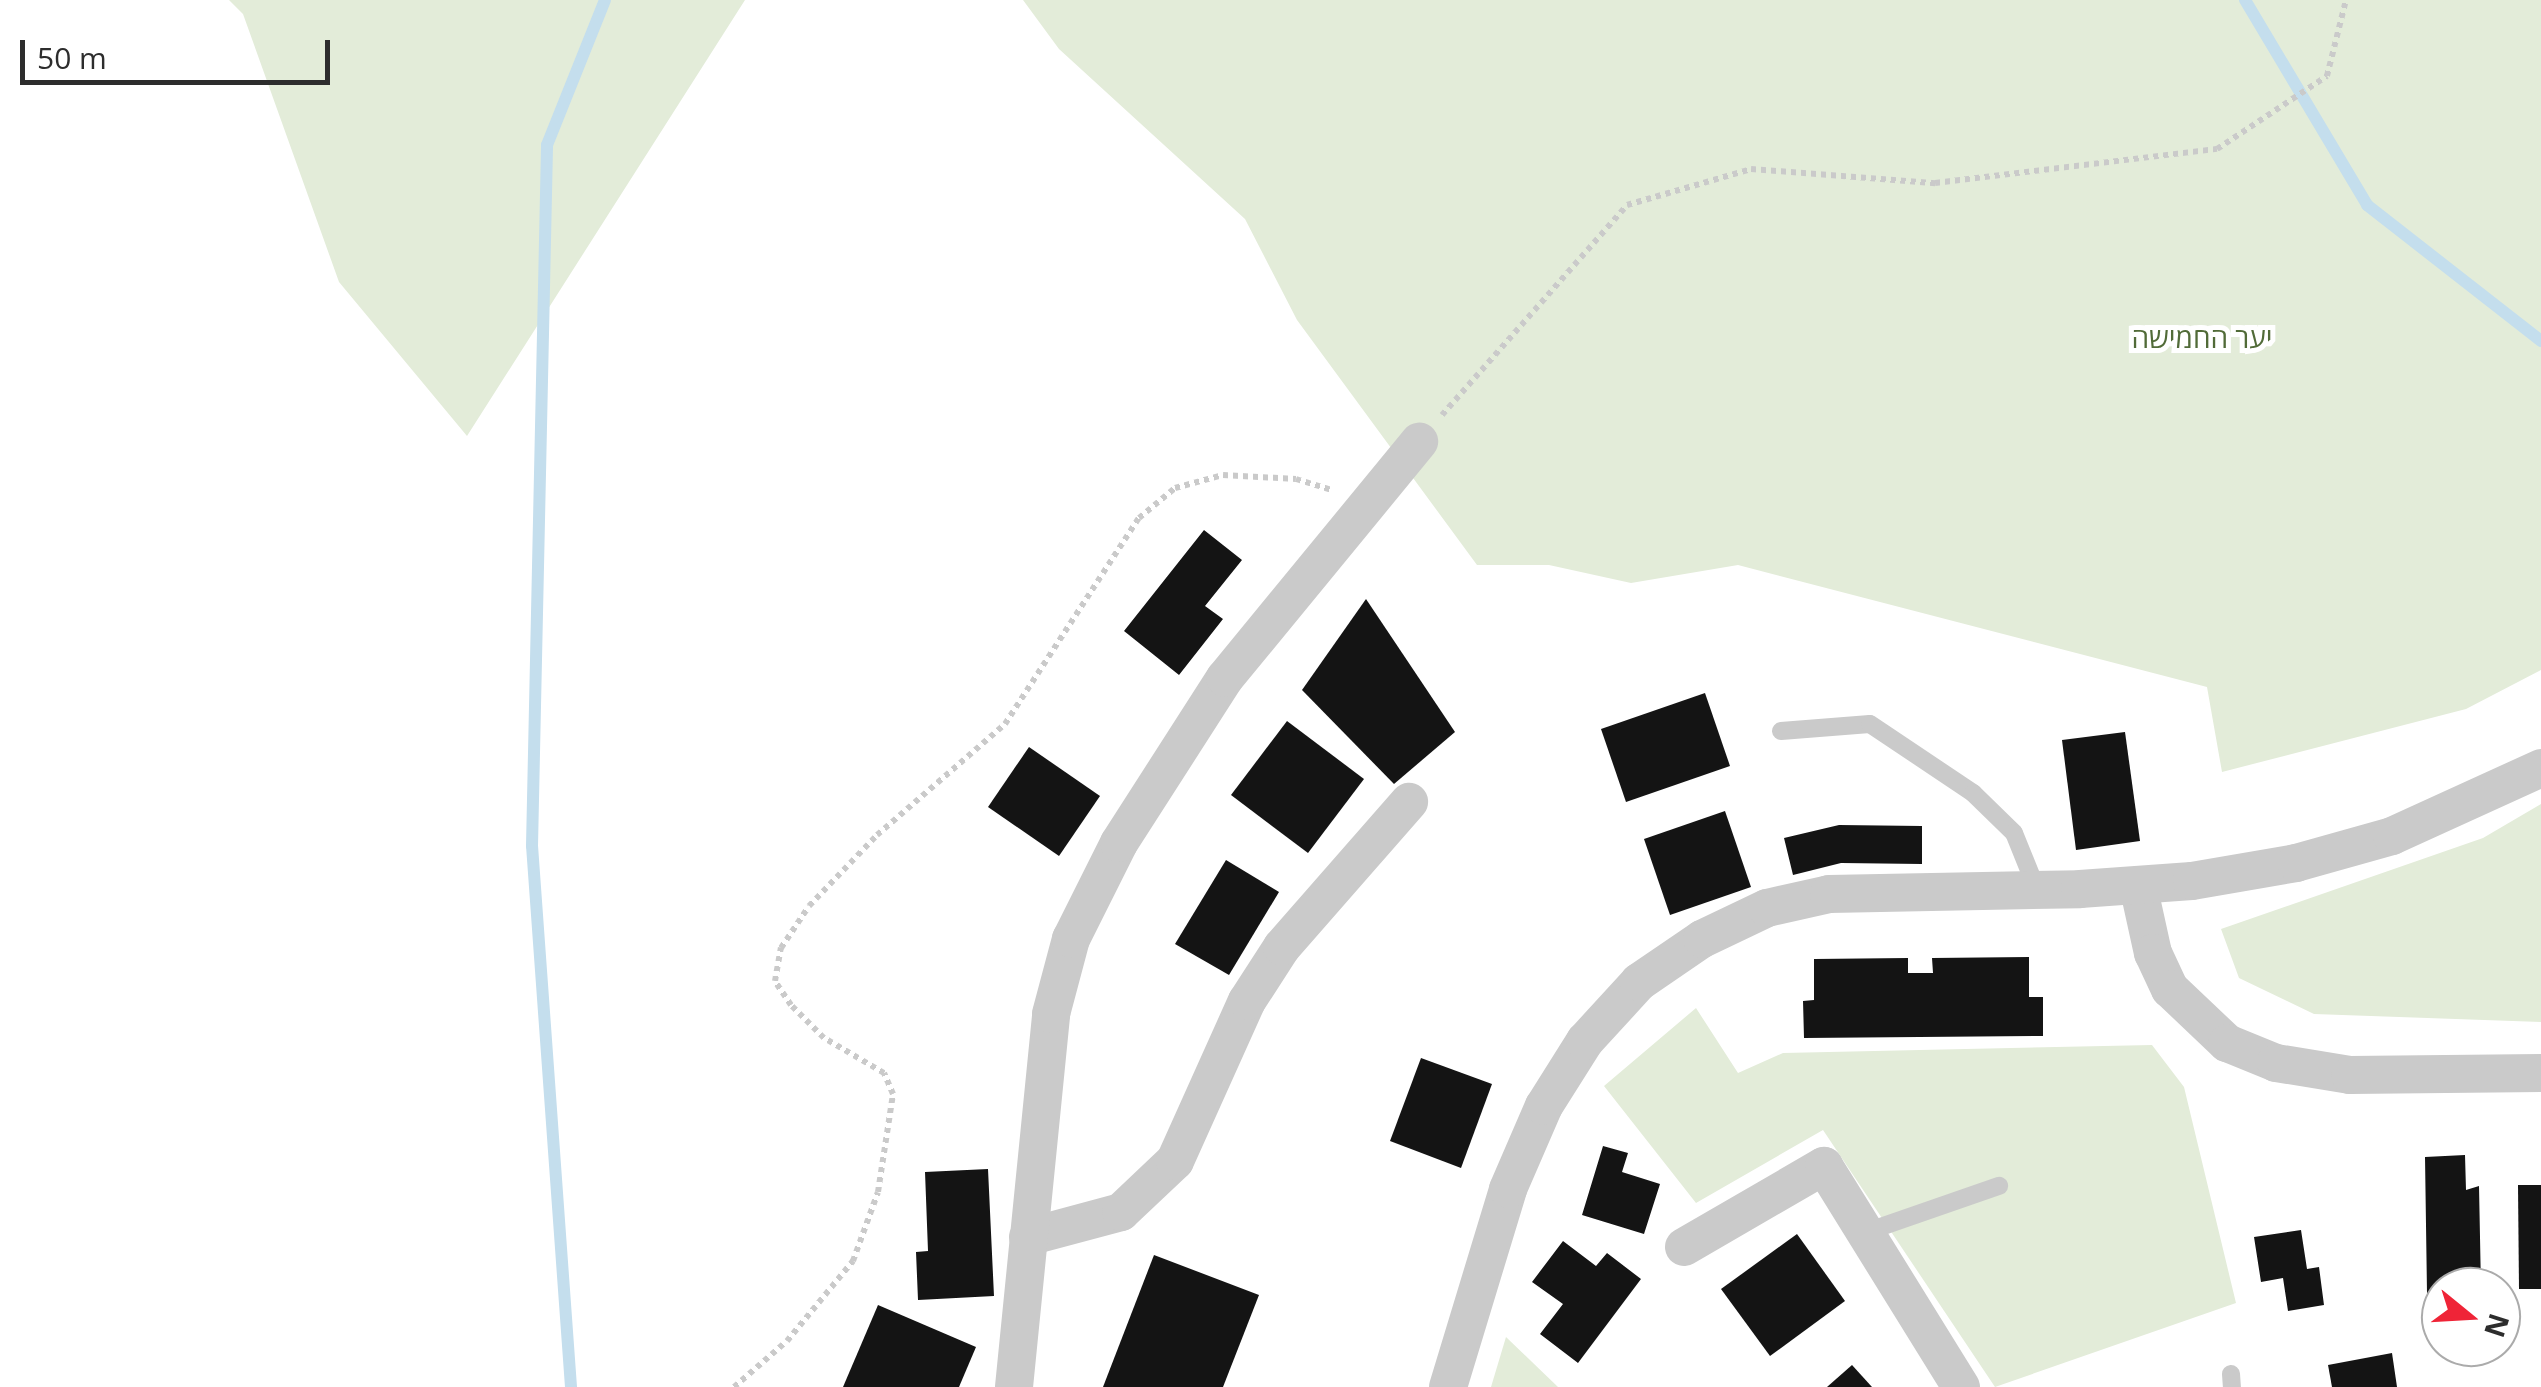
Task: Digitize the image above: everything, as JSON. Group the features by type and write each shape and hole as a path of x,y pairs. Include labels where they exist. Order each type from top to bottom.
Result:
{"street":[{"path":"1014,1387 1051,1014 1071,939 1120,843 1225,678 1419,442"},
{"path":"1448,1387 1508,1188 1544,1106 1584,1041 1638,982 1702,939 1767,908 1814,898 2138,885 2296,863 2376,840 2482,799 2541,768"},
{"path":"1028,1237 1121,1212 1175,1161 1247,1001 1282,947 1410,802"},
{"path":"2138,885 2153,954 2170,988 2227,1044 2276,1063 2350,1075 2541,1073"},
{"path":"1684,1247 1824,1166 1962,1387"}],"lane":[{"path":"1782,731 1870,724 1973,793 2014,833 2037,890"},
{"path":"1866,1232 1999,1186"}],"path":[{"path":"1419,442 1627,205 1750,169 1935,183 2217,149 2328,76 2346,0"},
{"path":"734,1387 787,1342 853,1261 878,1192 893,1094 884,1074 824,1038 776,981 781,948 809,906 921,792 1005,724 1139,518 1175,488 1223,475 1296,479 1369,502"}],"green space":[{"path":"229,0 745,0 467,436 339,282 243,14"},
{"name":"יער החמישה","path":"1023,0 2541,0 2541,670 2466,709 2222,772 2207,687 1738,565 1631,583 1549,565 1477,565 1297,320 1245,219 1059,49"},
{"path":"2541,804 2541,1022 2314,1014 2239,978 2221,929 2483,838"},
{"path":"1696,1008 1738,1073 1783,1053 2152,1045 2184,1087 2236,1303 1995,1387 1823,1130 1696,1203 1604,1086"},
{"path":"1506,1337 1558,1387 1491,1387"}],"building":[{"path":"1204,530 1242,560 1205,606 1223,619 1179,675 1124,631"},
{"path":"1366,599 1455,732 1394,784 1302,690"},
{"path":"1705,693 1730,766 1626,802 1601,729"},
{"path":"1287,721 1364,779 1308,853 1231,795"},
{"path":"2125,732 2140,841 2076,850 2062,740"},
{"path":"1029,747 1100,796 1059,856 988,807"},
{"path":"1725,811 1751,887 1670,915 1644,839"},
{"path":"1839,825 1922,826 1922,864 1841,863 1793,875 1784,838"},
{"path":"1226,860 1279,892 1229,975 1175,944"},
{"path":"2029,957 2029,997 2043,997 2043,1036 1804,1038 1803,1001 1814,1000 1814,959 1908,958 1908,973 1933,973 1932,958"},
{"path":"1421,1058 1492,1084 1461,1168 1390,1141"},
{"path":"1603,1146 1628,1153 1622,1172 1660,1184 1644,1234 1582,1215"},
{"path":"2465,1155 2466,1190 2479,1186 2481,1267 2427,1267 2425,1157"},
{"path":"988,1169 994,1296 918,1300 916,1252 928,1251 925,1172"},
{"path":"2518,1185 2541,1185 2541,1289 2521,1289"},
{"path":"2301,1230 2307,1269 2319,1267 2324,1305 2288,1311 2283,1278 2261,1282 2254,1237"},
{"path":"1797,1234 1845,1301 1770,1356 1721,1289"},
{"path":"1563,1241 1596,1266 1607,1253 1641,1279 1578,1363 1540,1334 1563,1304 1532,1282"},
{"path":"1154,1255 1259,1295 1223,1387 1103,1387"},
{"path":"878,1305 976,1347 959,1387 843,1387"},
{"path":"2392,1353 2397,1387 2332,1387 2328,1365"},
{"path":"1852,1365 1872,1387 1827,1387"}],"waterway":[{"path":"571,1387 532,846 547,145 605,0"},
{"path":"2245,0 2367,205 2541,341"}]}
